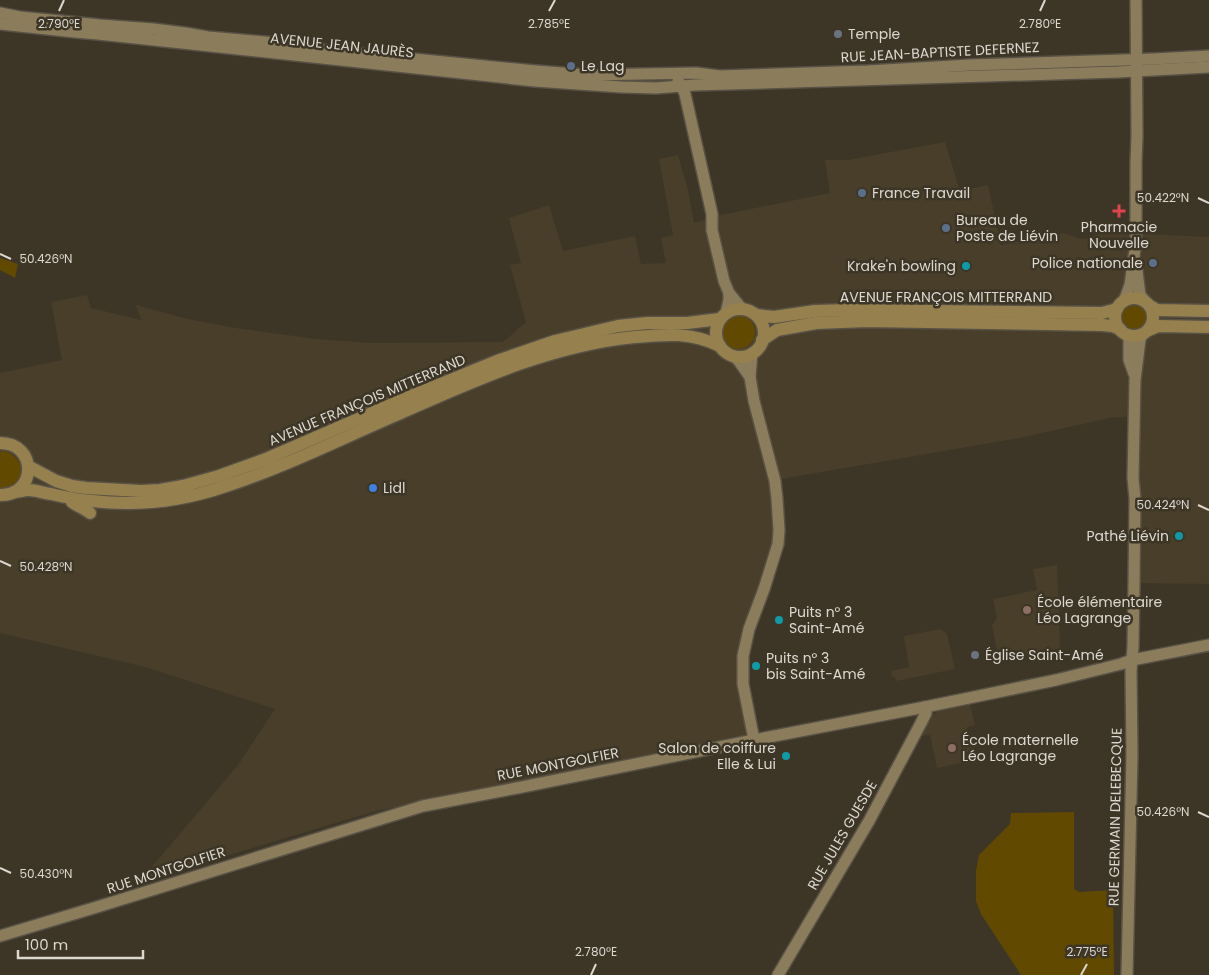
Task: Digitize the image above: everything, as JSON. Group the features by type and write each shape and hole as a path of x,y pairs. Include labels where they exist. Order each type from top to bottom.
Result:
{"main road":[{"path":"1209,311 1157,310 1147,303 1133,298 1102,319 1123,332 1134,336 1158,326 1209,327"},
{"path":"1146,332 1154,318 1153,312 1147,303"},
{"path":"1120,305 1115,316 1116,323 1123,332"},
{"path":"742,309 752,312 756,316 763,329 760,345 752,353 743,357 728,354 716,339 716,331 723,316 731,311 742,309"},
{"name":"AVENUE FRANÇOIS MITTERRAND","path":"756,316 774,317 816,311 848,310 1102,319"},
{"name":"AVENUE FRANÇOIS MITTERRAND","path":"28,466 56,481 86,488 141,491 183,486 219,476 266,459 420,392 555,340 618,326 687,323 723,316"},
{"name":"AVENUE FRANÇOIS MITTERRAND","path":"762,340 777,330 816,323 1102,319"},
{"name":"AVENUE FRANÇOIS MITTERRAND","path":"0,495 27,490 106,503 163,501 184,497 224,487 274,468 456,389 530,360 573,347 612,339 674,334 692,336 720,346"},
{"path":"0,443 10,444 18,448 24,454 28,466 27,478 14,492"},
{"path":"66,497 75,505 90,513"}],"street":[{"path":"1136,0 1136,247 1138,285 1140,295 1147,303"},
{"name":"AVENUE JEAN JAURÈS","path":"0,13 20,17 186,32 208,37 512,69 588,75 672,74"},
{"name":"AVENUE JEAN JAURÈS","path":"0,24 536,81 621,87 656,88 682,86"},
{"name":"RUE JEAN-BAPTISTE DEFERNEZ","path":"682,86 1118,72 1137,65 1209,56"},
{"name":"RUE JEAN-BAPTISTE DEFERNEZ","path":"672,74 696,73 720,76 868,71 970,65 1209,67"},
{"path":"672,74 682,86 685,94 712,214 712,230 724,281 729,294 742,309"},
{"path":"1120,305 1130,285 1136,247"},
{"path":"723,316 729,300 729,294"},
{"path":"1123,332 1129,340 1129,360 1135,380"},
{"path":"1135,380 1140,340 1146,332"},
{"path":"752,353 750,377 754,401 775,480 779,530 778,544 750,629 742,662 743,684 754,740"},
{"path":"733,356 750,377"},
{"name":"RUE GERMAIN DELEBECQUE","path":"1127,975 1135,536 1133,478 1135,380"},
{"name":"RUE MONTGOLFIER","path":"0,936 423,806 1056,680 1132,660 1209,644"},
{"name":"RUE JULES GUESDE","path":"778,975 868,822 926,713 925,707"}],"shaded area":[{"path":"945,142 960,191 988,185 1001,245 1064,233 1081,239 1093,237 1096,233 1209,237 1209,584 1134,583 1134,416 1110,418 1019,438 775,480 779,530 743,656 754,740 376,811 139,882 238,765 275,709 145,667 0,633 0,373 62,360 51,302 87,295 91,308 141,320 136,305 188,319 316,339 371,343 503,342 526,322 510,265 521,263 509,218 549,205 563,251 635,236 641,264 666,263 661,238 673,235 659,159 678,155 688,190 694,223 721,215 830,193 825,160 848,160"},
{"path":"0,258 18,264 15,278 0,270"},
{"path":"1134,305 1143,309 1147,318 1143,327 1134,331 1125,327 1121,318 1125,309"},
{"path":"738,315 745,316 750,320 754,325 754,339 750,344 745,348 738,349 731,348 726,344 722,339 721,332 722,325 726,320 731,316"},
{"path":"4,451 15,457 21,467 21,472 17,482 11,487 0,489 0,452"},
{"name":"École élémentaire Léo Lagrange","path":"1057,565 1060,648 999,661 992,625 997,618 993,599 1037,590 1033,569"},
{"path":"941,629 947,634 955,669 896,681 895,677 892,677 891,671 909,667 904,636"},
{"name":"École maternelle Léo Lagrange","path":"970,704 975,725 967,727 974,760 937,768 930,735 922,736 933,715 940,710"},
{"path":"1074,812 1074,889 1079,892 1113,890 1114,975 1021,975 981,914 976,901 976,871 979,855 1010,824 1011,813"}],"place":[{"name":"Temple","path":"838,34"},
{"name":"Le Lag","path":"571,66"},
{"name":"France Travail","path":"862,193"},
{"name":"Pharmacie Nouvelle","path":"1119,211"},
{"name":"Bureau de Poste de Liévin","path":"946,228"},
{"name":"Police nationale","path":"1153,263"},
{"name":"Krake'n bowling","path":"966,266"},
{"name":"Lidl","path":"373,488"},
{"name":"Pathé Liévin","path":"1179,536"},
{"name":"École élémentaire Léo Lagrange","path":"1027,610"},
{"name":"Puits n° 3 Saint-Amé","path":"779,620"},
{"name":"Église Saint-Amé","path":"975,655"},
{"name":"Puits n° 3 bis Saint-Amé","path":"756,666"},
{"name":"École maternelle Léo Lagrange","path":"952,748"},
{"name":"Salon de coiffure Elle & Lui","path":"786,756"}]}
